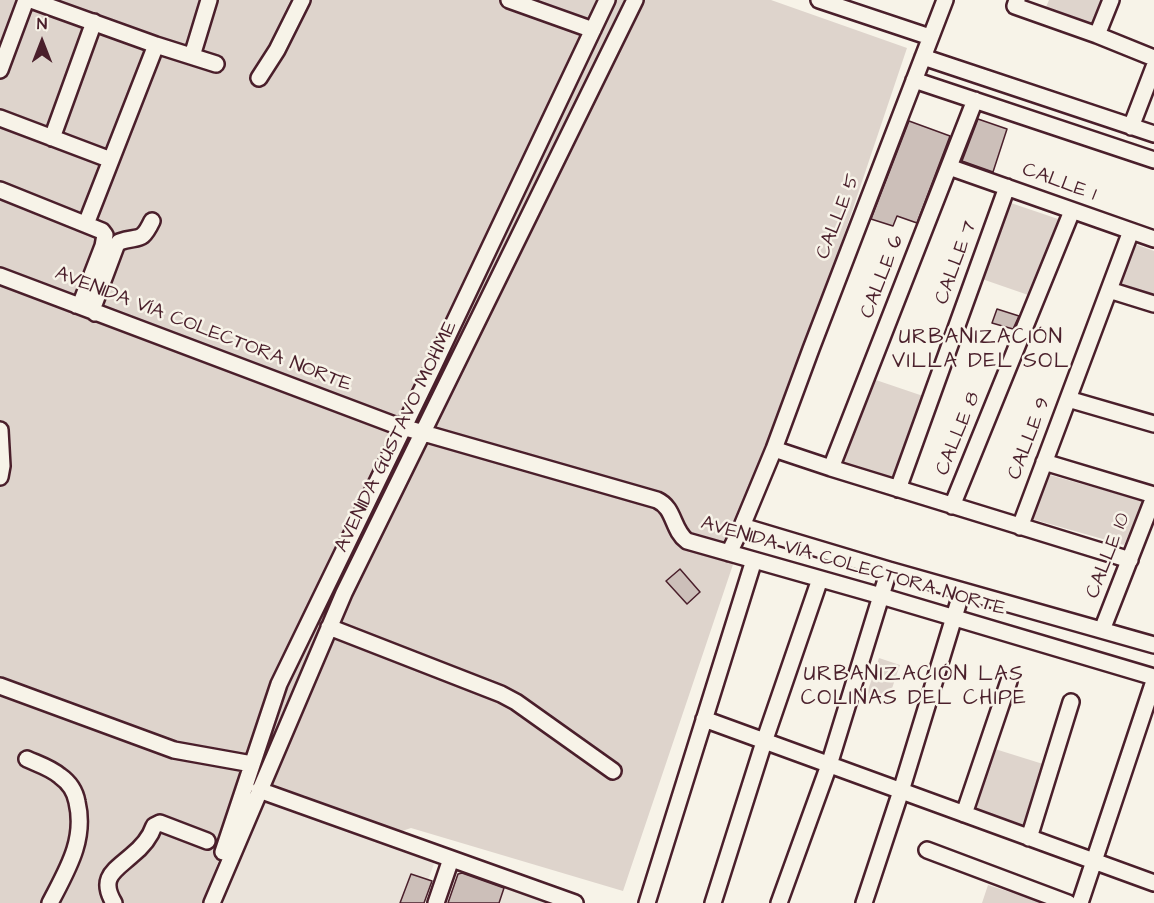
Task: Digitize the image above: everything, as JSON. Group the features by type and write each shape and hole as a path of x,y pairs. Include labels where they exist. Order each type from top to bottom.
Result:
{"street":[{"path":"0,70 27,0"},
{"path":"31,0 216,64"},
{"path":"192,56 209,0"},
{"path":"259,78 277,50 302,0"},
{"path":"509,0 593,30"},
{"name":"AVENIDA GUSTAVO MOHME","path":"213,901 223,853 279,684 398,425 608,0"},
{"name":"AVENIDA GUSTAVO MOHME","path":"213,901 344,593 635,0"},
{"path":"819,0 930,37"},
{"name":"CALLE 5","path":"729,553 774,449 945,0"},
{"path":"1097,35 1111,0"},
{"path":"1016,3 1154,58"},
{"path":"52,138 94,22"},
{"path":"86,224 156,45"},
{"path":"922,57 1154,134"},
{"path":"1131,127 1154,67"},
{"path":"915,80 1154,160"},
{"name":"CALLE 6","path":"831,468 975,100"},
{"path":"0,118 111,160"},
{"name":"CALLE 1","path":"949,167 1154,239"},
{"name":"CALLE 7","path":"898,489 1007,187"},
{"path":"0,190 102,231 105,238 81,303 76,305"},
{"name":"CALLE 8","path":"952,506 1072,211"},
{"path":"95,312 93,308 116,246 124,240 142,237 146,234 152,221"},
{"name":"CALLE 9","path":"1020,527 1131,231"},
{"name":"AVENIDA VÍA COLECTORA NORTE","path":"0,276 398,425 657,500 669,510 680,534 687,541 881,596 1154,679"},
{"path":"1109,290 1154,304"},
{"path":"1068,399 1154,424"},
{"path":"0,430 3,466 0,477"},
{"path":"774,449 1130,560"},
{"path":"1044,462 1154,496"},
{"name":"CALLE 10","path":"1102,630 1154,496"},
{"name":"AVENIDA VÍA COLECTORA NORTE","path":"742,526 1154,645"},
{"path":"646,903 754,560"},
{"path":"779,903 829,765 890,570"},
{"path":"713,903 764,742 820,579"},
{"path":"864,903 962,591"},
{"path":"329,627 501,694 529,711 613,771"},
{"path":"1080,903 1154,679"},
{"path":"964,814 1009,681"},
{"path":"0,686 174,750 252,764"},
{"path":"1029,838 1071,702"},
{"path":"704,719 1154,883"},
{"path":"27,759 59,774 71,786 80,815 80,830 76,848 50,903"},
{"path":"259,790 574,903"},
{"path":"114,903 108,885 110,876 150,836 153,826 160,824 207,841"},
{"path":"927,850 1068,903"},
{"path":"436,903 451,859"}],"shaded area":[{"path":"0,0 771,0 907,48 623,891 411,828 399,832 368,826 313,806 306,796 260,783 244,791 203,903 0,903"},
{"path":"1049,0 1103,0 1092,27 1044,12"},
{"path":"1008,202 1061,220 1034,297 982,279"},
{"path":"1135,244 1154,251 1154,298 1120,285"},
{"path":"870,378 926,397 896,484 840,465"},
{"path":"1046,474 1143,501 1124,545 1032,519"},
{"path":"879,658 900,665 887,703 866,696"},
{"path":"995,749 1043,764 1022,827 974,811"},
{"path":"260,797 436,858 420,903 223,903"},
{"path":"457,869 553,903 446,903"},
{"path":"988,885 1041,902 982,903"}],"building":[{"path":"978,119 1007,129 993,172 962,161"},
{"path":"909,121 950,136 917,223 897,216 893,226 871,219"},
{"path":"997,309 1019,316 1013,329 992,323"},
{"path":"680,569 700,592 687,604 666,581"},
{"path":"462,873 504,888 499,903 448,903 458,874"},
{"path":"411,874 432,881 424,903 400,903"}],"district":[{"name":"URBANIZACIÓN VILLA DEL SOL","path":"981,351"},
{"name":"URBANIZACIÓN LAS COLINAS DEL CHIPE","path":"914,688"}]}
